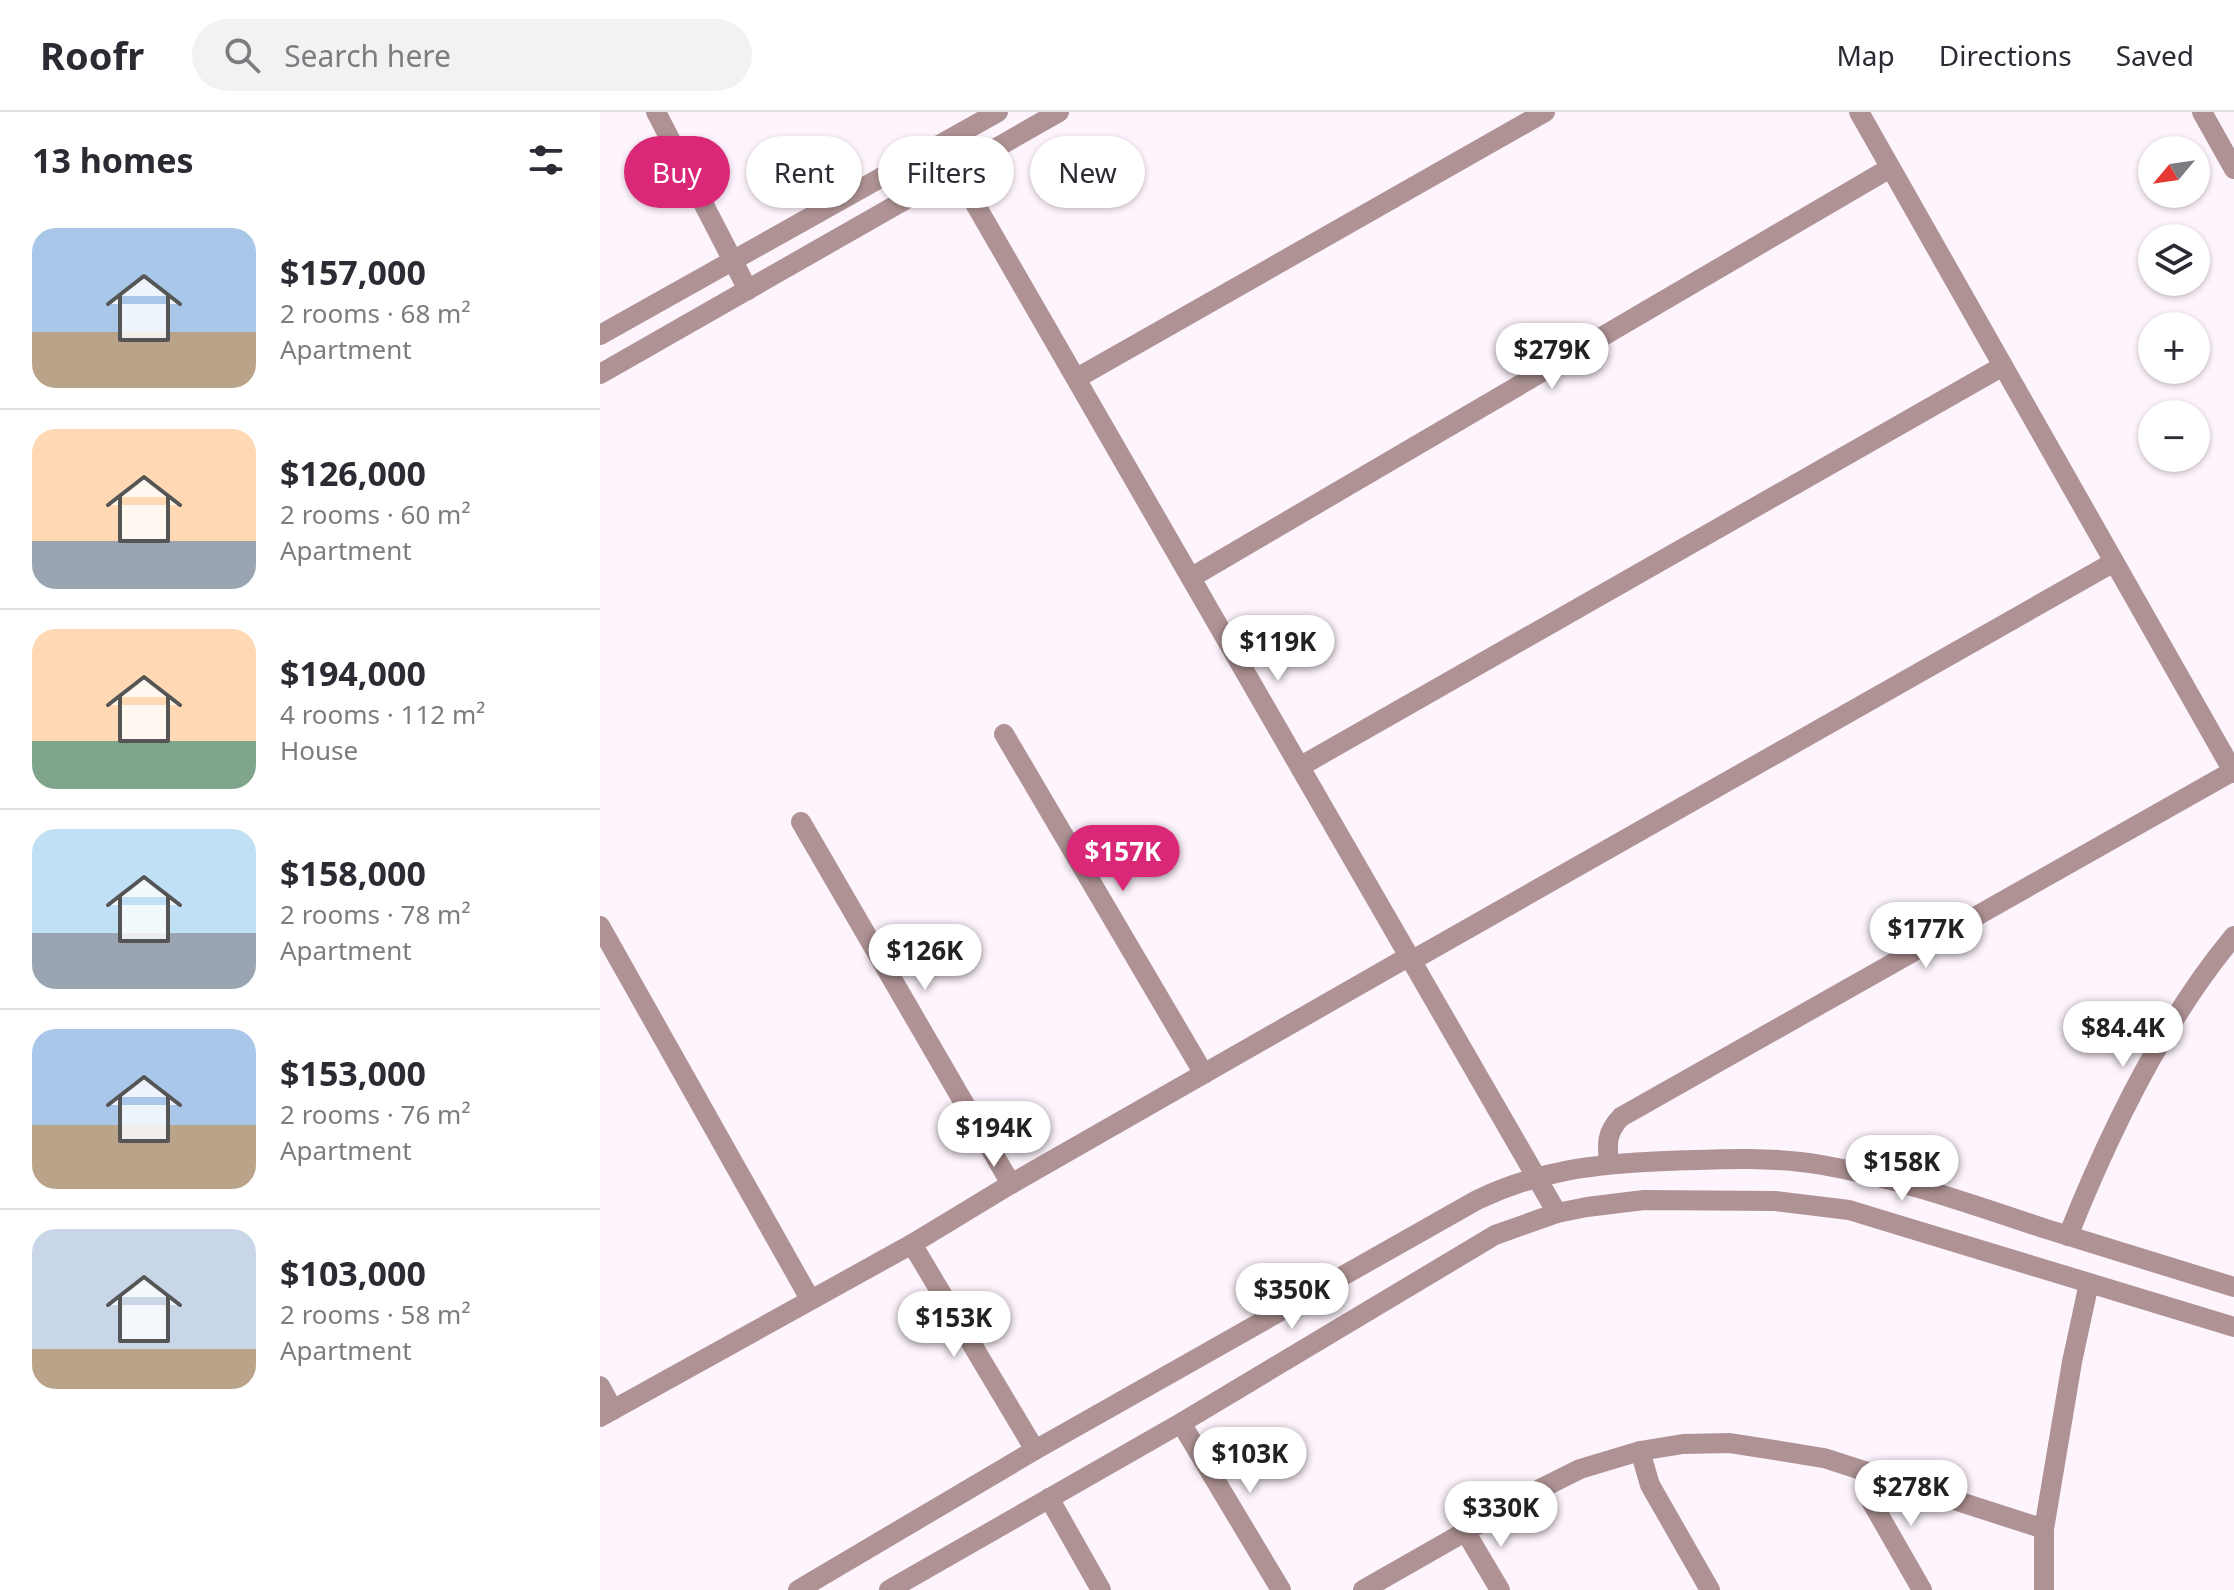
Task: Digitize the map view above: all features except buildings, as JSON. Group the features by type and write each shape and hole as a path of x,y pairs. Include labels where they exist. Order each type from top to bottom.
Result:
{"street":[{"path":"656,112 748,290"},
{"path":"957,136 998,112"},
{"path":"1014,138 1059,112"},
{"path":"1077,378 1545,112"},
{"path":"1609,1164 1607,1136 1621,1117 2233,772 1859,112"},
{"path":"2202,112 2234,169"},
{"path":"1192,577 1890,168"},
{"path":"600,335 878,181"},
{"path":"600,374 891,208"},
{"path":"978,208 1557,1213"},
{"path":"1301,766 2003,366"},
{"path":"600,1386 607,1414 2114,562"},
{"path":"1004,734 1204,1074"},
{"path":"801,822 1011,1184"},
{"path":"600,926 810,1299"},
{"path":"2068,1236 2086,1191 2148,1068 2189,997 2234,936"},
{"path":"798,1590 1035,1450 1477,1200 1537,1176 1609,1164 1765,1159 1821,1165 1892,1182 2234,1287"},
{"path":"889,1590 1181,1423 1495,1235 1557,1213 1622,1202 1682,1200 1775,1201 1834,1208 1911,1228 2234,1327"},
{"path":"912,1244 1035,1450"},
{"path":"2044,1590 2044,1529 2072,1362 2089,1283"},
{"path":"1181,1423 1281,1590"},
{"path":"1363,1590 1580,1469 1640,1451 1683,1444 1730,1443 1824,1458 2044,1529"},
{"path":"1640,1451 1650,1485 1710,1590"},
{"path":"1873,1472 1871,1501 1922,1590"},
{"path":"1049,1498 1101,1590"},
{"path":"1465,1531 1500,1590"}]}
